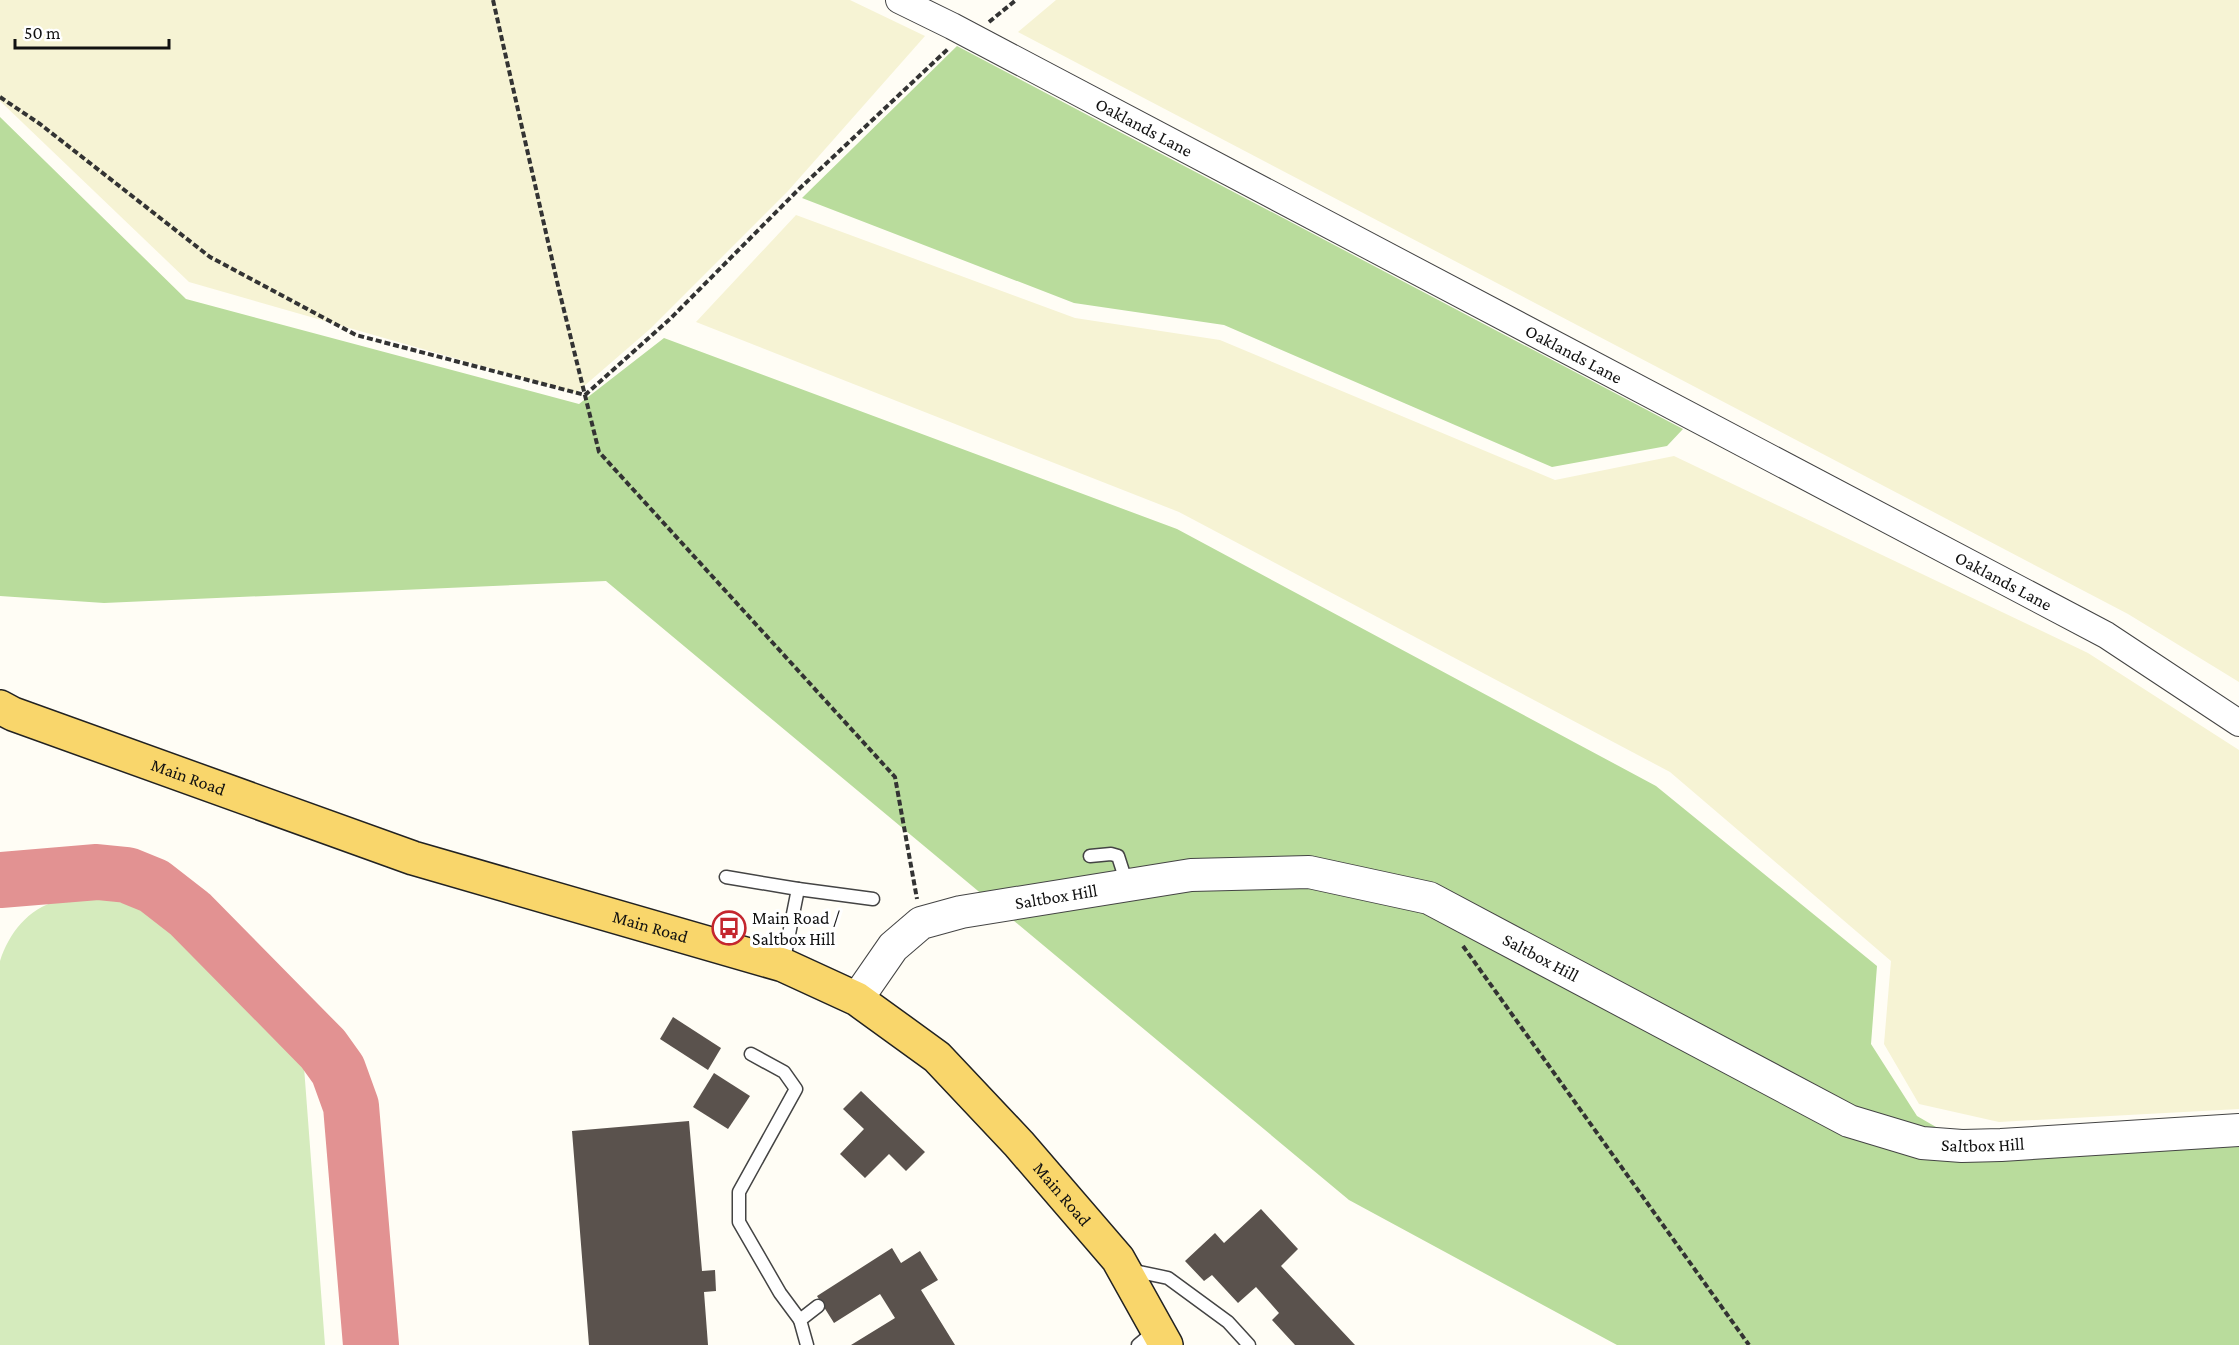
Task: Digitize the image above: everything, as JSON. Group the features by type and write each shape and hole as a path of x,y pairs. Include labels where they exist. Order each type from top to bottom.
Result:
{"main road":[{"name":"Main Road","path":"0,708 414,858 783,965 857,999 937,1058 1019,1144 1118,1259 1154,1340"}],"street":[{"name":"Oaklands Lane","path":"899,0 2106,634 2239,723"},
{"name":"Saltbox Hill","path":"857,999 893,947 921,923 962,912 1191,875 1309,872 1429,898 1849,1120 1922,1143 1962,1146 2001,1145 2239,1130"}],"lane":[{"path":"1090,856 1112,854 1118,856 1128,885"},
{"path":"726,877 873,899"},
{"path":"783,965 798,889"},
{"path":"751,1054 784,1072 796,1089 739,1192 739,1222 780,1293 801,1320 807,1345"},
{"path":"1123,1268 1168,1278 1228,1322 1249,1345"},
{"path":"801,1320 818,1306"}],"path":[{"path":"493,0 599,452 895,777 921,923"},
{"path":"585,395 671,318 799,189 965,33"},
{"path":"0,97 40,124 210,257 356,335 585,395"},
{"path":"1457,937 1749,1345"}],"shaded area":[{"path":"0,0 850,0 925,36 788,191 650,329 576,393 189,282 0,101"},
{"path":"1056,0 2239,0 2239,682 2128,614 1018,32"},
{"path":"796,215 1075,318 1220,340 1555,480 1674,456 2088,653 2239,750 2239,1109 1999,1122 1919,1104 1884,1044 1891,961 1670,772 1179,512 696,322"}],"green space":[{"path":"957,46 1683,429 1667,446 1552,467 1224,325 1074,303 802,198"},
{"path":"0,117 186,299 579,404 664,338 1177,529 1656,786 1877,966 1871,1044 1917,1116 1974,1149 2239,1132 2239,1345 1617,1345 1349,1200 606,581 104,603 0,596"},
{"path":"91,896 125,899 150,911 187,943 304,1067 325,1345 0,1345 0,961 14,932 37,910 57,901"}],"building":[{"path":"673,1017 721,1048 708,1070 660,1039"},
{"path":"714,1073 750,1096 728,1129 693,1107"},
{"path":"861,1091 925,1152 906,1171 889,1154 865,1178 840,1154 864,1129 843,1109"},
{"path":"689,1121 702,1271 715,1270 716,1291 704,1292 708,1345 589,1345 572,1131"},
{"path":"1261,1209 1298,1249 1281,1266 1355,1345 1295,1345 1272,1320 1279,1313 1256,1287 1238,1303 1212,1275 1204,1281 1185,1261 1215,1233 1224,1243"},
{"path":"892,1248 901,1263 920,1251 938,1280 921,1290 955,1345 851,1345 895,1318 880,1294 834,1323 817,1296"}],"taxiway":[{"path":"0,880 97,872 127,875 154,886 190,914 323,1049 338,1070 351,1106 371,1345"}],"place":[{"name":"Main Road / Saltbox Hill","path":"729,928"}]}
